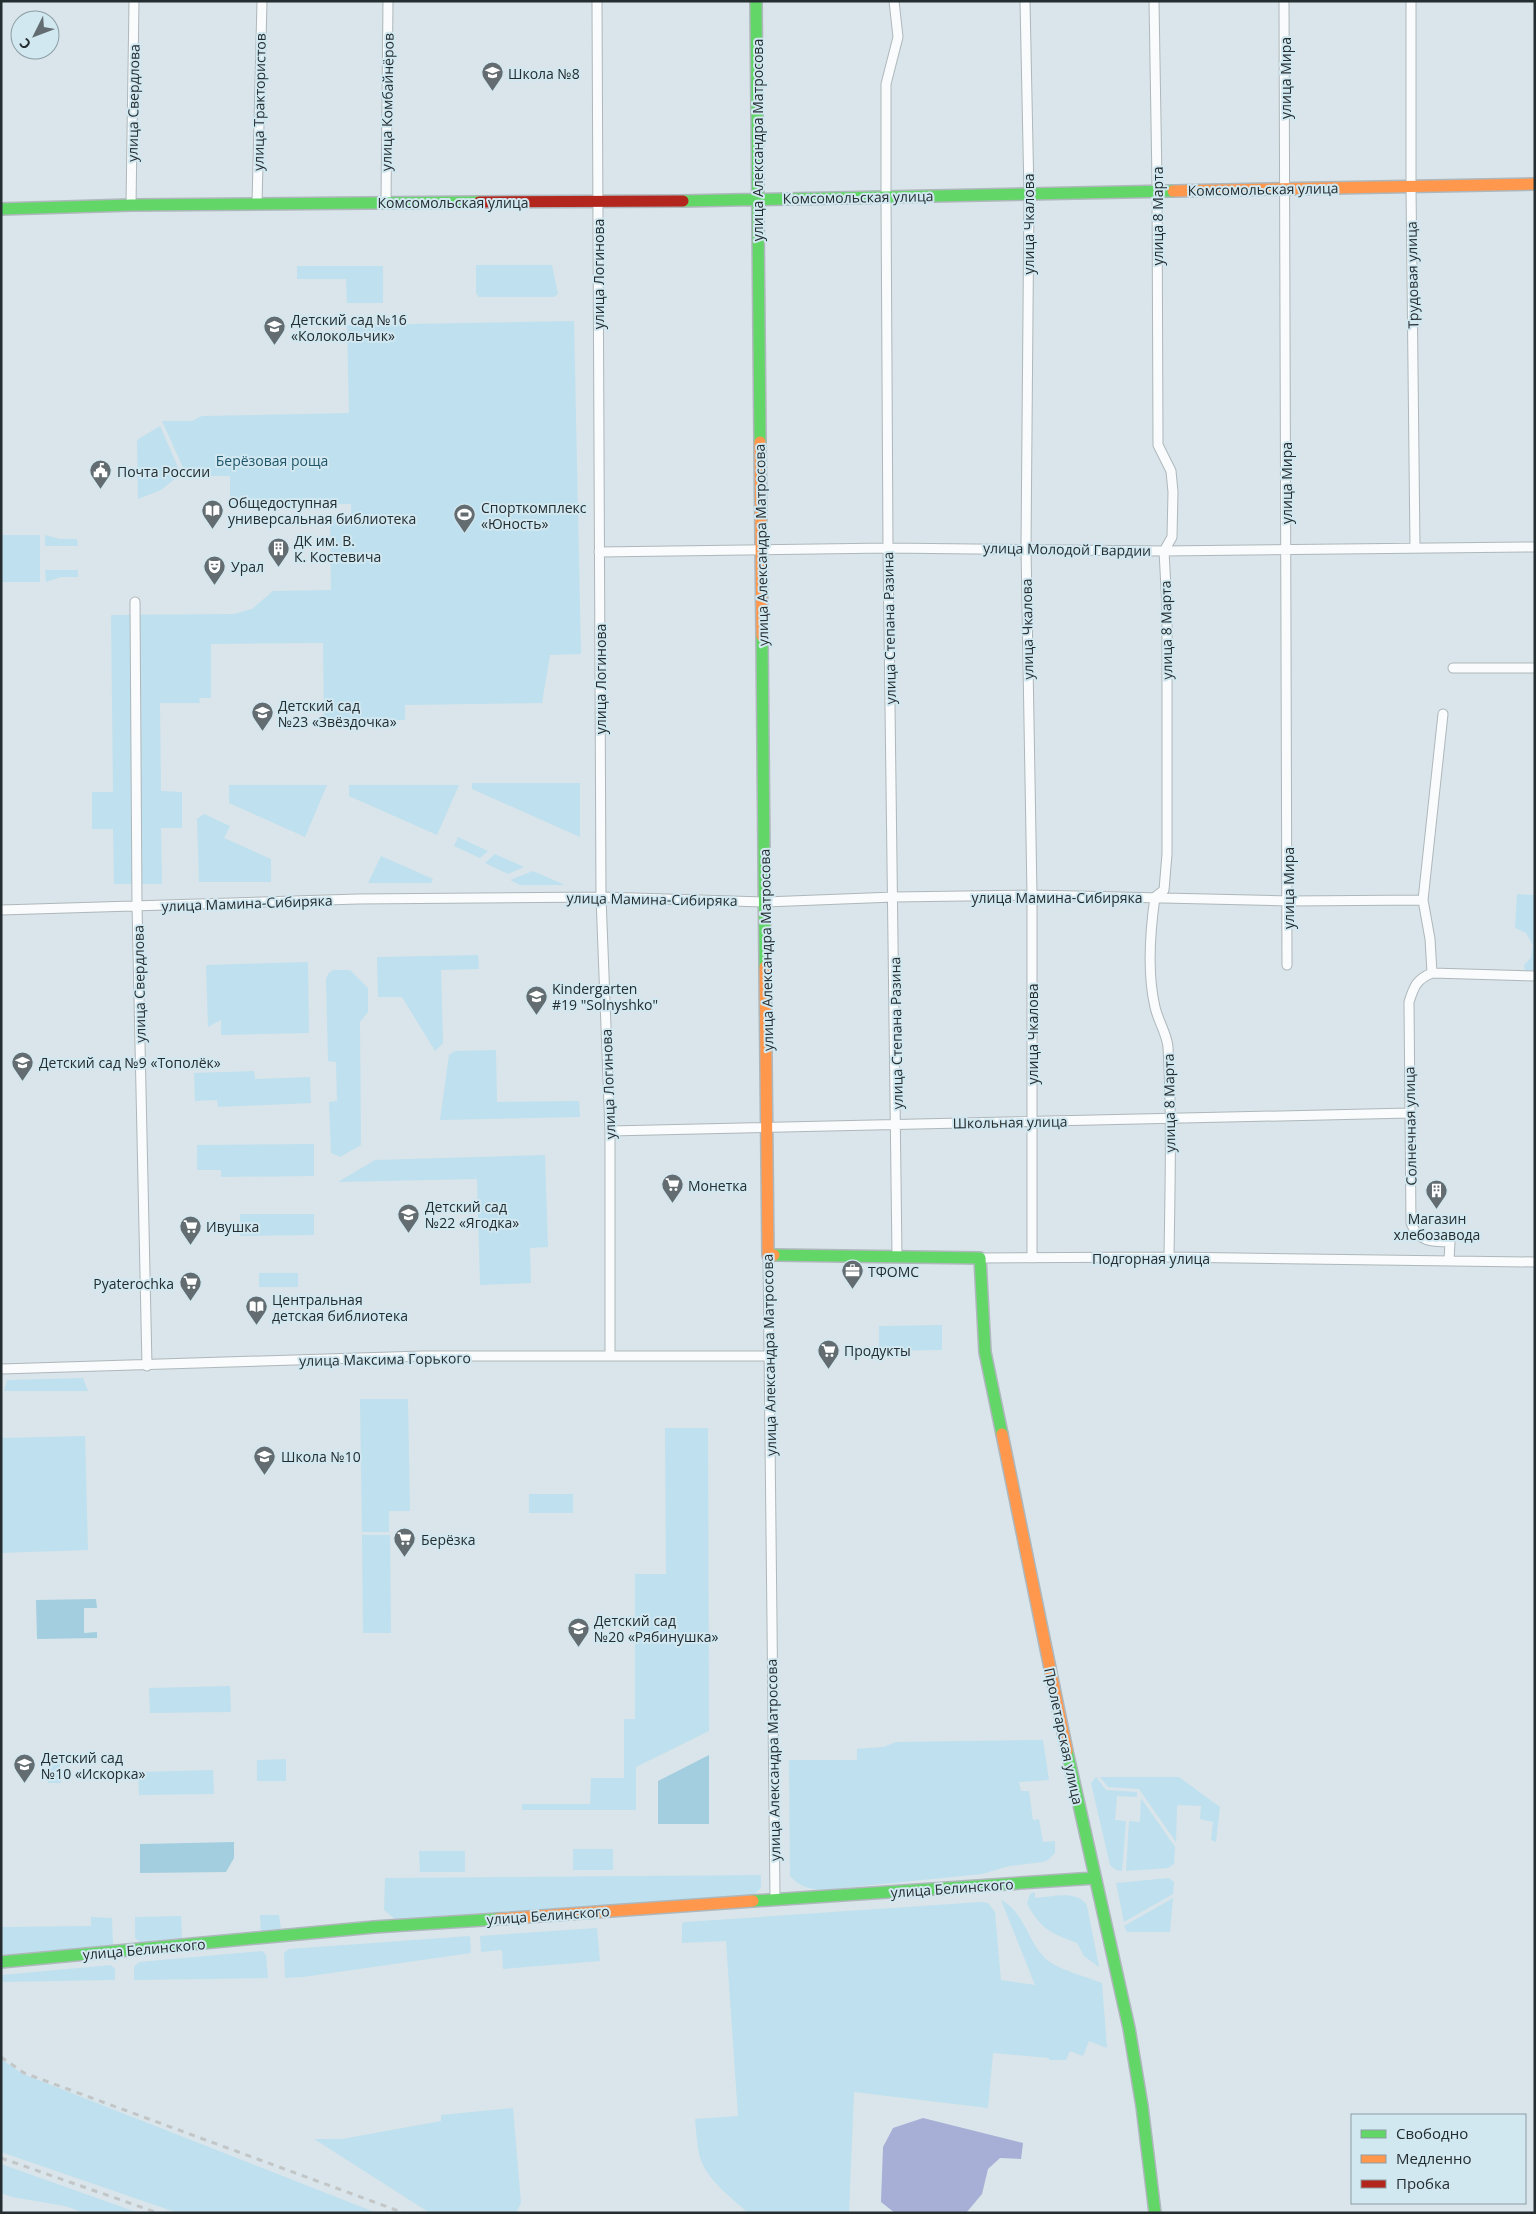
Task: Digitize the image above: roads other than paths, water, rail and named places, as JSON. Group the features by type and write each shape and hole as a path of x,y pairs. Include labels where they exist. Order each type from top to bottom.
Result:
{"street":[{"name":"улица Свердлова","path":"131,205 134,1"},
{"name":"улица Трактористов","path":"257,204 262,1"},
{"name":"улица Комбайнёров","path":"386,202 388,1"},
{"name":"улица Логинова","path":"597,1 601,897 610,1131 610,1356"},
{"name":"улица Александра Матросова","path":"756,1 775,1900"},
{"name":"улица Степана Разина","path":"894,1 898,37 886,84 886,196 888,548 897,1124 897,1256"},
{"name":"улица Чкалова","path":"1025,1 1029,195 1026,548 1032,895 1032,1258"},
{"name":"улица 8 Марта","path":"1154,1 1158,445 1171,471 1173,492 1172,537 1164,550 1167,607 1167,854 1164,890 1155,897 1151,922 1150,967 1155,1007 1167,1044 1171,1120 1168,1257"},
{"name":"улица Мира","path":"1284,1 1287,965"},
{"name":"Трудовая улица","path":"1411,1 1411,186 1416,548"},
{"name":"Комсомольская улица","path":"1,210 131,205 758,200 1535,184"},
{"name":"улица Молодой Гвардии","path":"599,552 888,548 1164,550 1535,547"},
{"name":"улица Свердлова","path":"134,602 137,906 146,1366"},
{"path":"1453,668 1535,668"},
{"path":"1443,714 1422,900 1430,939 1432,973 1535,976"},
{"name":"улица Мамина-Сибиряка","path":"1,910 358,899 601,897 765,902 894,897 1032,895 1288,901 1422,900"},
{"name":"Солнечная улица","path":"1432,973 1422,977 1414,984 1409,1002 1411,1223 1415,1232 1421,1238 1430,1242 1450,1242 1449,1260"},
{"name":"Школьная улица","path":"610,1131 1410,1114"},
{"name":"Подгорная улица","path":"768,1254 980,1258 1168,1257 1535,1262"},
{"name":"Пролетарская улица","path":"980,1258 985,1352 1068,1759 1129,2028 1142,2106 1155,2213"},
{"name":"улица Максима Горького","path":"1,1369 422,1356 769,1356"},
{"name":"улица Белинского","path":"1,1962 374,1927 1095,1878"}],"railway":[{"path":"1,2057 24,2073 404,2213"},
{"path":"1,2158 158,2213"}],"place":[{"name":"Школа №8","path":"492,92"},
{"name":"Детский сад №16 «Колокольчик»","path":"275,346"},
{"name":"Почта России","path":"101,490"},
{"name":"Общедоступная универсальная библиотека","path":"212,529"},
{"name":"Спорткомплекс «Юность»","path":"465,534"},
{"name":"ДК им. В. К. Костевича","path":"278,567"},
{"name":"Урал","path":"215,585"},
{"name":"Детский сад №23 «Звёздочка»","path":"262,732"},
{"name":"Kindergarten #19 \"Solnyshko\"","path":"536,1015"},
{"name":"Детский сад №9 «Тополёк»","path":"23,1081"},
{"name":"Монетка","path":"672,1204"},
{"name":"Магазин хлебозавода","path":"1437,1209"},
{"name":"Детский сад №22 «Ягодка»","path":"409,1233"},
{"name":"Ивушка","path":"190,1245"},
{"name":"ТФОМС","path":"852,1290"},
{"name":"Pyaterochka","path":"190,1302"},
{"name":"Центральная детская библиотека","path":"256,1326"},
{"name":"Продукты","path":"828,1369"},
{"name":"Школа №10","path":"265,1475"},
{"name":"Берёзка","path":"405,1558"},
{"name":"Детский сад №20 «Рябинушка»","path":"578,1647"},
{"name":"Детский сад №10 «Искорка»","path":"25,1784"}],"park label":[{"name":"Берёзовая роща","path":"272,460"}]}
